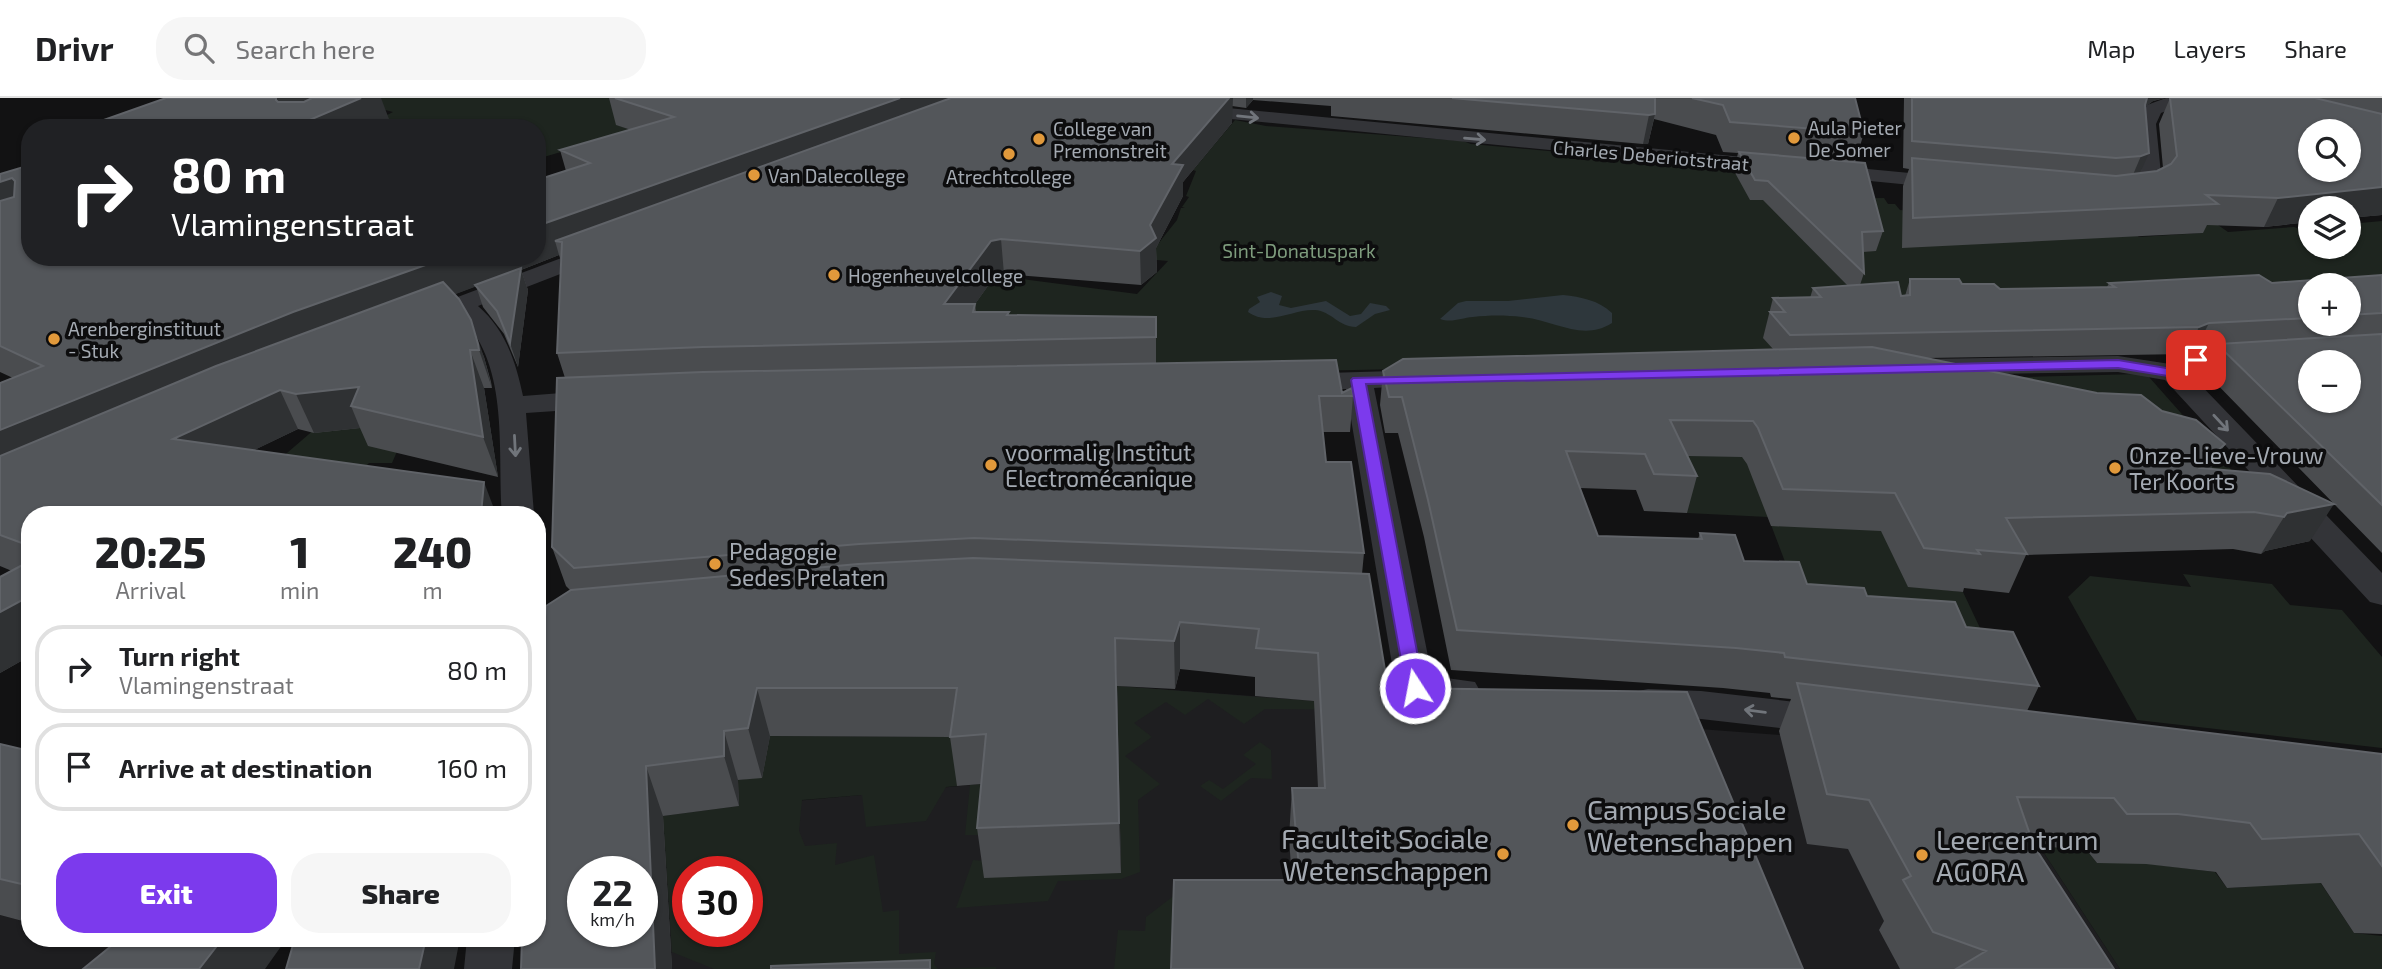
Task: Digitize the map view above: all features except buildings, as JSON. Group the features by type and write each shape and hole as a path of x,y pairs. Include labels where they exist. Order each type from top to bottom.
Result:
{"street":[{"path":"2096,194 2136,193 2149,188 2151,184 2146,124 2154,109 2182,98"},
{"name":"Charles Deberiotstraat","path":"1160,107 1972,185"},
{"path":"395,329 626,241"},
{"path":"460,304 470,310 490,332 513,405 518,506"},
{"path":"2174,373 2196,360 2273,355"},
{"path":"1897,368 2118,364 2174,373 2382,594"},
{"path":"1262,383 1456,378"},
{"path":"1358,380 1385,607 1415,688 1495,693"},
{"path":"513,405 630,399"},
{"path":"1616,700 1701,705 1864,724"},
{"path":"488,969 490,947"}],"shaded area":[{"path":"1271,292 1282,296 1279,305 1291,308 1326,301 1350,316 1361,314 1370,303 1386,306 1390,310 1375,314 1356,327 1315,310 1272,318 1248,312 1260,302 1257,297"},
{"path":"1563,295 1583,298 1601,305 1612,313 1612,323 1601,328 1579,330 1516,316 1440,319 1458,303 1466,301 1508,301"},
{"name":"Campus Sociale Wetenschappen","path":"1117,686 1780,735 1982,759 2120,969 546,969 550,861 663,816 739,806 993,783 984,878 1121,873"},
{"path":"0,915 21,921 21,947 121,947 181,963 174,969 0,969"}],"green space":[{"path":"377,98 704,98 617,125 682,148 546,185 546,180 610,161 578,147 546,156 546,119 379,119 393,112 366,105"},
{"name":"Sint-Donatuspark","path":"1235,120 1266,126 1463,141 1471,144 1689,164 1731,165 1751,200 1884,198 1888,204 1895,204 1900,210 2127,227 2139,237 2202,233 2183,217 2218,225 2228,232 2294,227 2298,228 2298,259 2361,259 2361,223 2382,221 2382,301 2361,291 2361,273 2298,273 2298,287 1798,361 1156,374 1155,349 957,329 992,275 1137,294 1168,261 1146,259 1177,220 1181,208 1185,208 1182,207 1189,197 1186,196 1196,171 1193,170"},
{"path":"2140,374 2149,377 2283,528 1987,378"},
{"path":"351,398 402,440 392,463 369,463 362,470 273,465"},
{"path":"1673,411 1877,521 1908,586 1963,592 2024,721 1852,635 1787,567 1768,517 1687,513 1677,492"},
{"path":"2183,574 2272,584 2290,605 2342,610 2382,657 2382,748 2137,720 2068,597 2090,576 2191,587"},
{"path":"1117,686 1377,706 1377,710 1265,709 1244,724 1208,699 1185,715 1166,702 1134,723 1152,737 1125,756 1160,784 1138,800 1140,872 1121,879 1058,881 1048,901 956,908 973,860 1121,873"},
{"path":"770,736 976,737 960,768 957,786 946,787 926,821 866,827 862,795 802,800 799,831 805,846 837,843 835,865 874,855 883,912 899,910 899,954 936,952 934,964 938,969 714,969 672,952 663,816 739,806 738,780 762,777"},
{"path":"1260,742 1271,750 1272,779 1251,778 1221,801 1200,786 1209,780 1223,789 1256,764 1243,755"},
{"path":"993,783 988,835 965,835 970,785"},
{"path":"2076,842 2081,848 2085,848 2097,863 2127,861 2215,872 2227,888 2247,887 2312,870 2354,933 2382,936 2382,969 2120,969 2040,847"},
{"path":"1188,885 1173,969 1114,969 1118,930 1145,931 1146,917"},
{"path":"996,967 996,969 938,969"}],"place":[{"name":"Aula Pieter De Somer","path":"1794,138"},
{"name":"College van Premonstreit","path":"1039,139"},
{"name":"Atrechtcollege","path":"1009,154"},
{"name":"Van Dalecollege","path":"754,175"},
{"name":"Hogenheuvelcollege","path":"834,275"},
{"name":"Arenberginstituut - Stuk","path":"54,339"},
{"name":"voormalig Institut Electromécanique","path":"991,465"},
{"name":"Onze-Lieve-Vrouw Ter Koorts","path":"2115,468"},
{"name":"Pedagogie Sedes Prelaten","path":"715,564"},
{"name":"Campus Sociale Wetenschappen","path":"1573,825"},
{"name":"Faculteit Sociale Wetenschappen","path":"1503,854"},
{"name":"Leercentrum AGORA","path":"1922,855"}],"route":[{"path":"1415,688 1358,380 1765,369 2118,364 2174,373 2196,360"}]}
